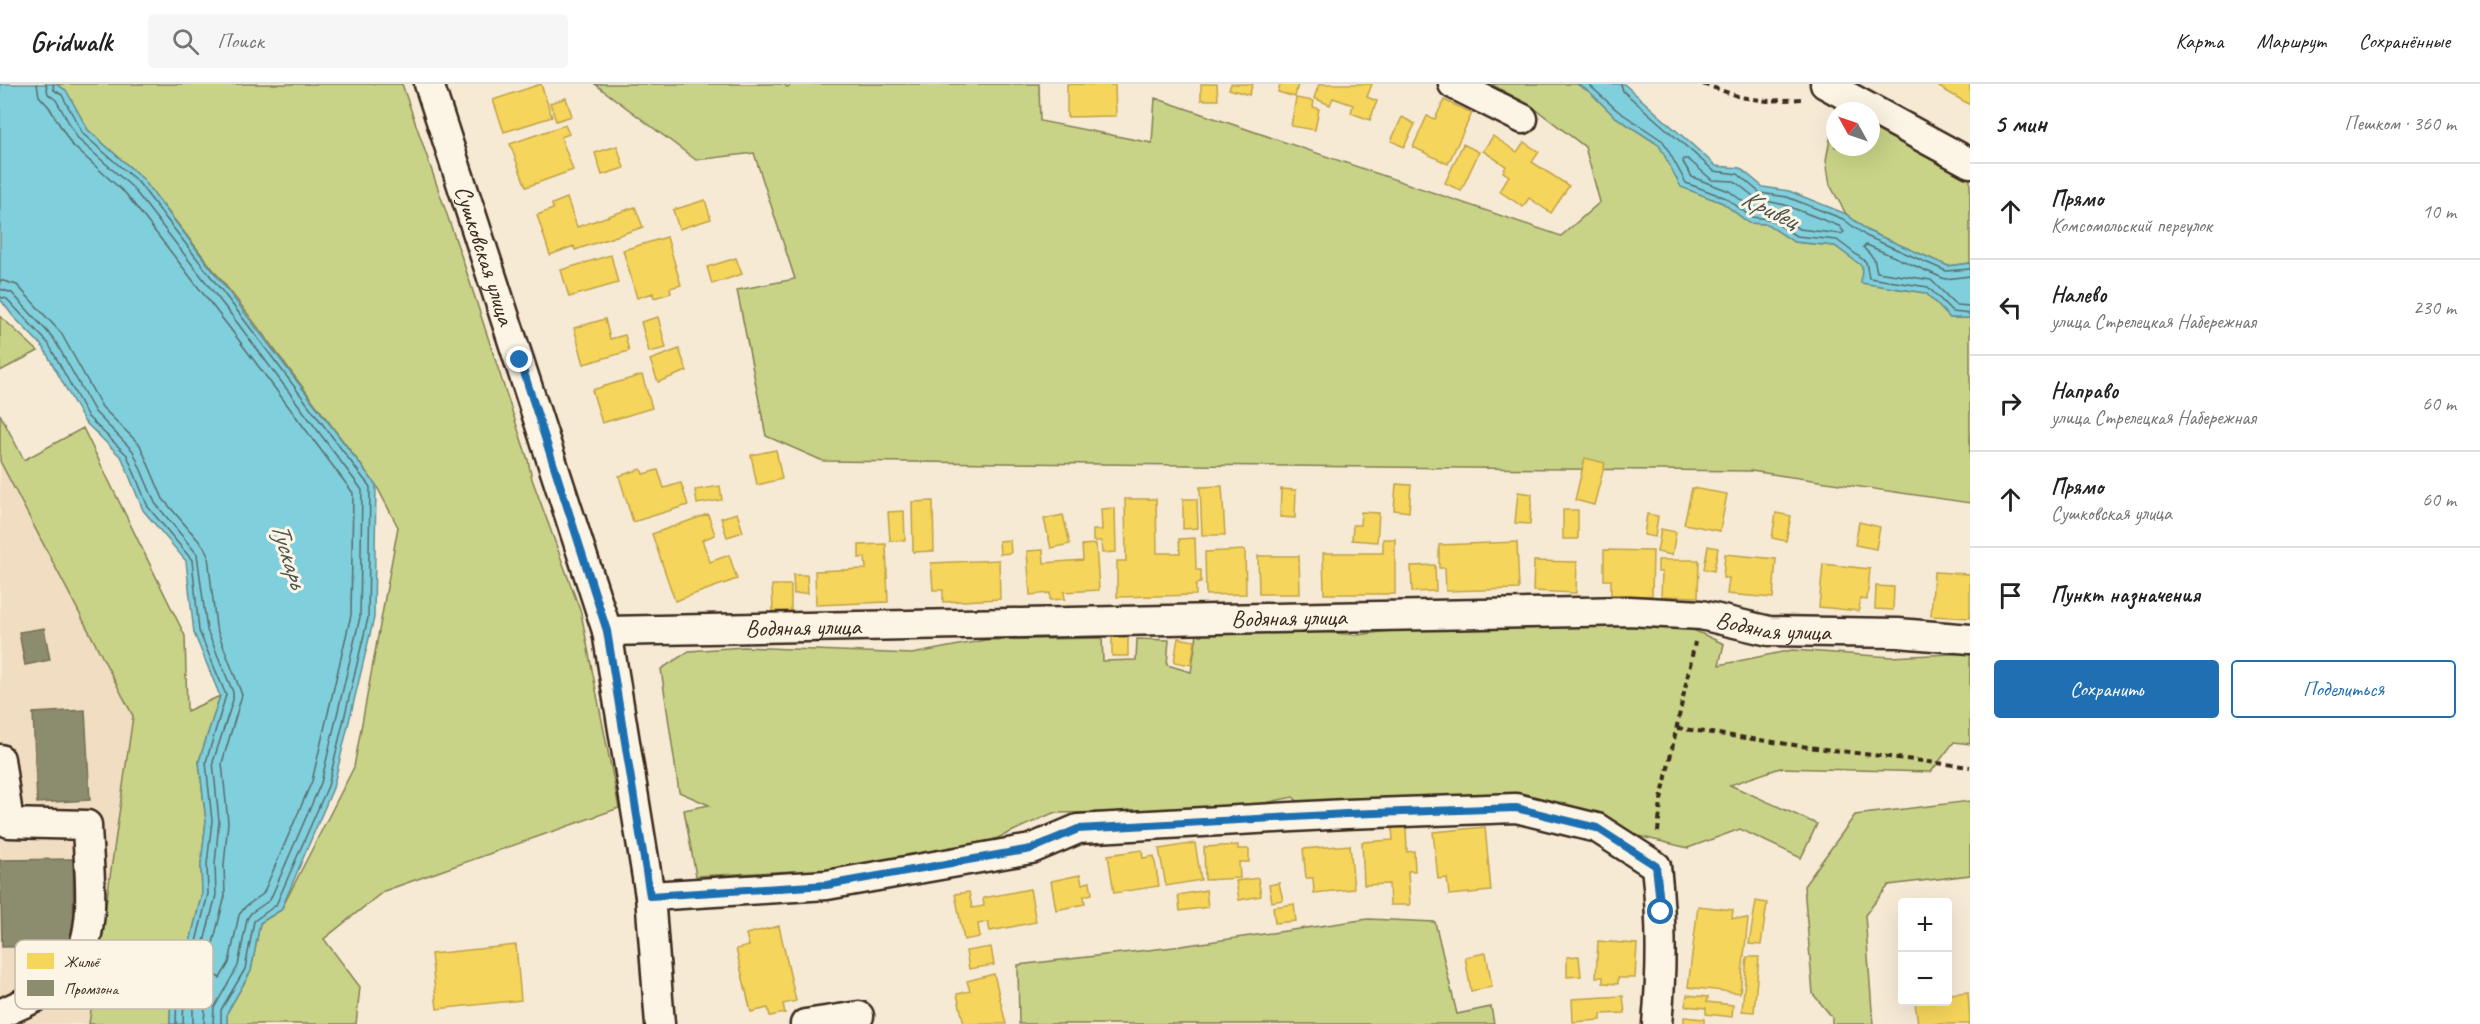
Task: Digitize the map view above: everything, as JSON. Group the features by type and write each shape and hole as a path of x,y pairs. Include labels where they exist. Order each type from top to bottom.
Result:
{"street":[{"name":"Сушковская улица","path":"429,84 607,631 650,896 660,1024"},
{"path":"1453,84 1522,119"},
{"path":"1836,90 1970,163"},
{"name":"Водяная улица","path":"607,631 1617,611 1701,615 1769,631 1898,633 1970,639"},
{"path":"0,759 9,823 87,825 89,928 85,940"},
{"path":"650,896 827,885 1031,849 1078,829 1346,814 1516,808 1597,828 1656,866 1661,912 1661,987 1657,1024"},
{"path":"0,1014 15,1007"},
{"path":"805,1024 859,1016"}],"path":[{"path":"1703,84 1740,97 1767,101 1836,90"},
{"path":"1656,866 1661,800 1701,615"},
{"path":"1677,728 1970,767"}],"shaded area":[{"path":"0,461 133,716 101,940 15,940 15,1009 91,1009 89,1024 0,1024"}],"green space":[{"path":"56,84 402,84 464,264 528,460 532,479 581,613 619,808 384,891 324,939 360,987 356,1024 227,1024 227,1013 251,971 260,923 281,910 354,767 398,527 376,485 247,313 142,178 88,130 66,91"},
{"path":"595,84 784,84 787,87 793,84 1039,84 1040,121 1152,143 1155,98 1561,236 1600,202 1585,147 1534,108 1491,84 1577,84 1590,92 1614,116 1659,145 1682,187 1723,203 1749,223 1767,224 1794,242 1835,246 1893,288 1926,293 1950,318 1970,318 1970,503 1751,471 823,461 766,436 737,290 795,279 754,153 696,160"},
{"path":"1880,121 1970,169 1970,263 1948,266 1868,231 1846,214 1830,185 1827,156 1880,156"},
{"path":"0,316 38,351 0,371"},
{"path":"0,414 24,460 83,428 185,636 187,711 220,696 199,761 206,821 201,864 202,893 190,940 101,940 133,716 0,461"},
{"path":"1589,620 1685,626 1724,644 1719,665 1792,650 1891,657 1970,653 1970,744 1954,742 1931,772 1780,768 1730,785 1817,824 1801,858 1740,829 1688,848 1622,832 1512,800 1450,795 1355,805 1304,807 1293,797 1226,811 1053,813 993,840 869,868 806,875 793,871 696,876 684,810 709,805 679,792 661,669 689,651 743,647 912,654 985,640 1102,638 1103,661 1136,660 1137,639 1169,640 1167,665 1191,672 1198,628 1281,628 1357,635 1448,624"},
{"path":"1970,801 1970,875 1889,885 1865,915 1873,1024 1832,1024 1832,1017 1813,994 1804,886 1855,815"},
{"path":"1368,919 1435,922 1457,1014 1491,1007 1494,1024 1019,1024 1018,965 1174,947"},
{"path":"91,1009 170,1009 170,1024 89,1024"}],"water":[{"name":"Тускарь","path":"0,84 56,84 66,90 88,130 142,178 376,485 374,618 333,788 281,910 260,923 251,971 227,1013 227,1024 170,1024 170,1009 213,1009 213,940 190,940 202,893 201,864 206,821 199,761 220,696 194,633 186,561 143,510 122,458 84,421 43,347 0,299"},
{"name":"Кривец","path":"1577,84 1624,84 1716,166 1740,168 1763,187 1789,191 1846,214 1868,231 1948,266 1970,263 1970,318 1950,318 1926,293 1861,283 1862,266 1835,246 1794,242 1767,224 1749,223 1723,203 1681,187 1659,145 1614,116 1590,92"}],"building: Жильё":[{"path":"541,84 552,117 504,132 493,100"},
{"path":"1067,84 1115,85 1116,116 1067,117"},
{"path":"1201,84 1217,84 1218,100 1201,100"},
{"path":"1231,84 1253,84 1249,95 1229,89"},
{"path":"1280,84 1298,84 1295,97 1278,92"},
{"path":"1319,84 1372,84 1367,97 1377,101 1370,120 1351,113 1353,105 1333,98 1330,105 1314,98"},
{"path":"1941,84 1970,84 1970,105 1939,87"},
{"path":"566,98 572,116 556,121 550,103"},
{"path":"1296,98 1314,101 1313,107 1319,109 1315,130 1291,126"},
{"path":"1444,100 1472,113 1448,164 1413,147 1427,116 1435,119"},
{"path":"1402,117 1415,124 1404,147 1391,141"},
{"path":"565,125 569,134 561,137 573,170 526,187 510,144"},
{"path":"1493,136 1517,152 1524,142 1539,152 1532,162 1569,186 1551,213 1529,198 1523,207 1499,191 1509,176 1503,172 1506,166 1483,151"},
{"path":"1463,144 1479,152 1461,191 1445,183"},
{"path":"617,146 624,168 602,175 595,153"},
{"path":"567,198 577,227 635,207 643,227 575,250 574,246 550,255 537,215 553,209 552,204"},
{"path":"705,200 711,219 679,229 673,210"},
{"path":"667,237 681,285 670,288 671,293 654,298 653,293 637,298 623,250"},
{"path":"611,255 618,283 569,297 561,270"},
{"path":"736,258 742,274 712,284 707,267"},
{"path":"658,317 666,348 649,352 641,322"},
{"path":"605,319 610,339 625,335 629,351 584,364 574,328"},
{"path":"679,349 687,371 658,382 650,360"},
{"path":"642,375 652,408 602,423 592,390"},
{"path":"776,450 782,479 757,485 751,455"},
{"path":"1585,458 1605,463 1594,505 1575,500"},
{"path":"641,469 643,474 658,470 664,488 681,483 688,505 633,522 619,476"},
{"path":"1396,484 1411,485 1409,512 1394,510"},
{"path":"720,486 722,500 697,504 695,490"},
{"path":"1222,486 1225,535 1202,535 1200,487"},
{"path":"1692,488 1727,494 1720,531 1684,524"},
{"path":"1281,489 1296,490 1295,518 1280,517"},
{"path":"1518,492 1532,494 1530,524 1515,523"},
{"path":"1125,499 1156,499 1157,553 1180,553 1179,539 1195,538 1196,570 1201,570 1201,583 1196,584 1196,595 1117,597 1117,561 1126,561"},
{"path":"1183,499 1197,499 1198,528 1183,529"},
{"path":"933,501 934,551 913,552 912,502"},
{"path":"1115,508 1116,552 1102,553 1101,541 1093,541 1093,530 1102,530 1101,509"},
{"path":"1563,510 1578,510 1578,539 1563,539"},
{"path":"904,511 905,540 890,541 888,512"},
{"path":"1361,512 1379,513 1377,542 1352,540 1353,525 1360,525"},
{"path":"737,513 743,532 727,537 721,518"},
{"path":"1776,513 1791,516 1786,541 1772,538"},
{"path":"708,514 715,535 702,540 710,562 729,555 737,579 675,601 652,534"},
{"path":"1647,514 1658,516 1655,537 1644,535"},
{"path":"1063,515 1070,544 1051,548 1044,519"},
{"path":"1859,522 1880,527 1876,549 1855,545"},
{"path":"1661,529 1676,532 1672,555 1657,552"},
{"path":"1383,539 1395,539 1395,594 1324,594 1323,553 1383,553"},
{"path":"1010,540 1011,553 1000,554 999,541"},
{"path":"1517,542 1519,589 1446,591 1445,568 1439,568 1439,545"},
{"path":"886,544 888,602 816,605 815,571 866,569 865,557 859,558 859,545"},
{"path":"1096,544 1099,590 1064,592 1065,599 1050,600 1050,593 1030,595 1027,551 1043,550 1044,563 1083,560 1082,545"},
{"path":"1708,546 1718,548 1714,571 1704,569"},
{"path":"1245,550 1246,594 1206,595 1205,552"},
{"path":"1604,550 1653,551 1652,596 1611,595 1611,580 1604,580"},
{"path":"1725,554 1776,559 1773,598 1727,594 1729,578 1723,578"},
{"path":"1258,556 1299,556 1300,594 1259,594"},
{"path":"999,560 1000,599 943,602 943,590 933,590 931,563"},
{"path":"1658,560 1699,560 1698,597 1661,596 1662,572 1658,572"},
{"path":"1534,561 1577,562 1576,593 1533,591"},
{"path":"1823,564 1870,569 1867,600 1860,599 1859,611 1819,607"},
{"path":"1435,565 1436,591 1412,592 1411,566"},
{"path":"1934,572 1970,574 1970,618 1931,616"},
{"path":"793,575 807,575 808,593 794,594"},
{"path":"772,585 791,585 791,611 773,611"},
{"path":"1876,586 1894,587 1893,610 1875,609"},
{"path":"1112,633 1128,633 1128,656 1112,656"},
{"path":"1178,638 1195,641 1191,665 1174,662"},
{"path":"1406,826 1407,852 1414,851 1415,871 1408,871 1410,905 1390,905 1389,884 1364,885 1362,842 1393,840 1392,827"},
{"path":"1485,827 1491,891 1449,895 1447,878 1438,879 1433,832"},
{"path":"1195,843 1201,880 1166,886 1159,849"},
{"path":"1238,845 1238,849 1249,849 1249,862 1239,862 1240,878 1205,880 1204,847"},
{"path":"1350,845 1354,889 1314,893 1313,878 1306,878 1303,849"},
{"path":"1142,850 1143,858 1154,856 1159,886 1114,893 1108,855"},
{"path":"1080,875 1082,884 1090,882 1092,894 1084,896 1085,904 1056,910 1051,881"},
{"path":"1258,878 1261,896 1239,900 1236,881"},
{"path":"1279,883 1283,900 1272,902 1269,885"},
{"path":"1030,889 1036,922 990,931 988,922 978,924 980,937 964,940 955,894 969,892 972,908 984,906 983,898"},
{"path":"1206,890 1208,907 1180,911 1178,895"},
{"path":"1756,901 1767,903 1761,945 1749,944"},
{"path":"1294,904 1296,921 1275,923 1273,907"},
{"path":"1698,906 1733,910 1732,918 1748,919 1740,993 1688,987"},
{"path":"779,926 796,1001 783,1004 785,1013 770,1016 768,1008 751,1012 736,949 749,946 746,934"},
{"path":"1598,941 1637,944 1635,978 1618,978 1618,984 1603,983 1603,977 1596,977"},
{"path":"516,945 521,1000 437,1009 431,954"},
{"path":"991,947 994,965 969,969 966,951"},
{"path":"1486,953 1492,987 1471,991 1465,957"},
{"path":"1579,956 1581,976 1567,977 1567,957"},
{"path":"1747,957 1759,957 1754,1012 1742,1011"},
{"path":"994,974 1006,1024 964,1024 957,994 970,991 967,981"},
{"path":"1968,992 1970,1024 1918,1024 1916,1006 1952,1006 1952,994"},
{"path":"1687,995 1708,997 1707,1002 1733,1005 1732,1017 1706,1014 1706,1008 1685,1006"},
{"path":"1623,996 1625,1013 1601,1014 1601,1020 1573,1022 1572,999"},
{"path":"1684,1017 1704,1019 1704,1024 1684,1024"}],"building: Промзона":[{"path":"44,628 50,660 25,665 19,632"},
{"path":"85,710 90,800 37,803 33,713"},
{"path":"73,859 74,940 15,940 15,947 2,947 0,860"}],"route":[{"path":"520,360 607,631 650,896 827,885 1031,849 1078,829 1346,814 1516,808 1597,828 1656,866 1661,912"}]}
